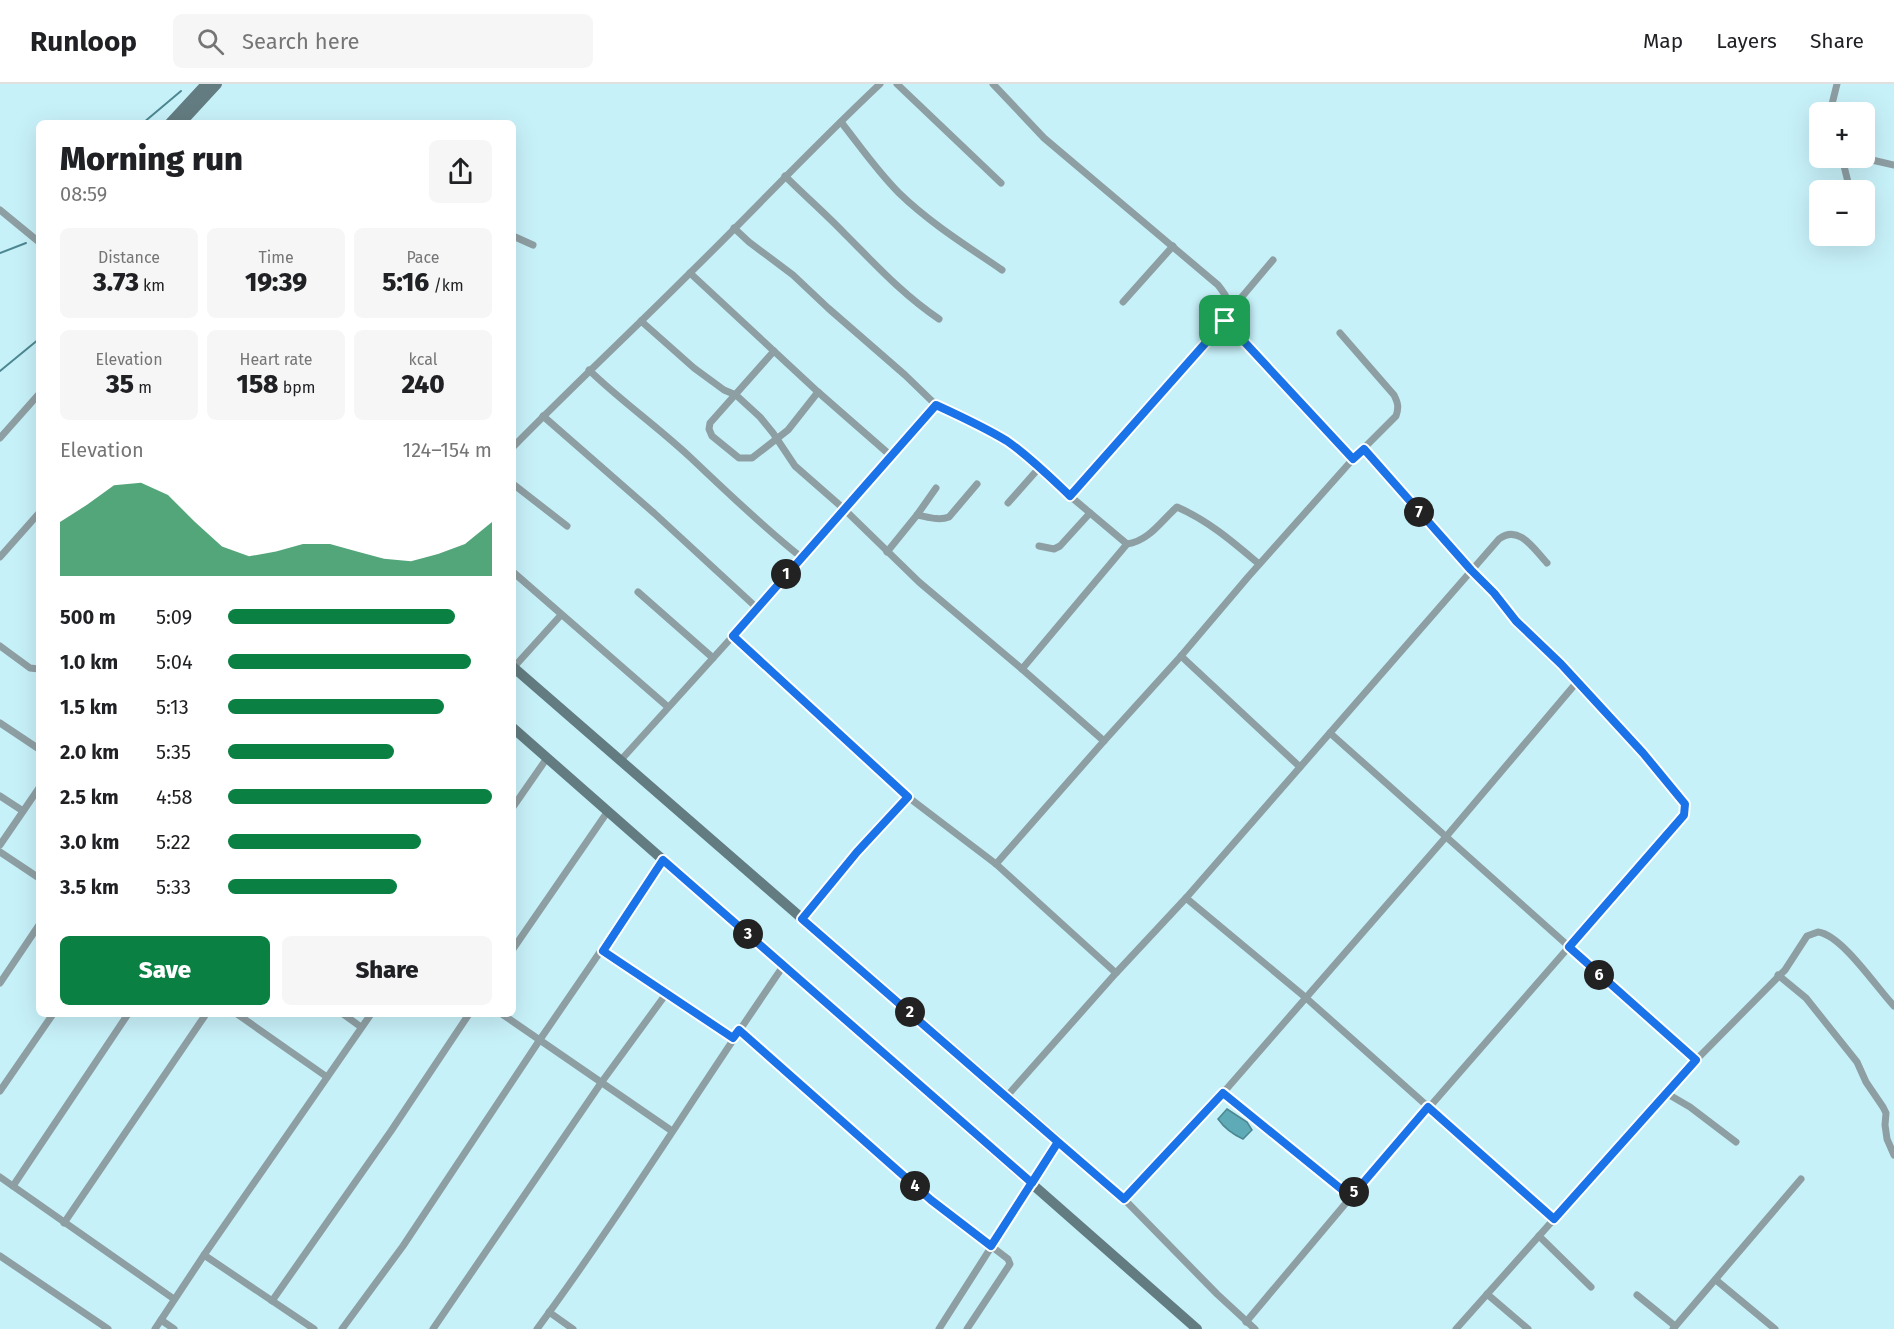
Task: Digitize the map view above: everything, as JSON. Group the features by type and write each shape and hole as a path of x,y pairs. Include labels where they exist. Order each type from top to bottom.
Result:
{"main road":[{"path":"173,120 206,84"},
{"path":"184,120 217,84"},
{"path":"516,670 1058,1142 1032,1183"},
{"path":"516,732 1197,1329"}],"street":[{"path":"516,444 880,84"},
{"path":"897,84 1001,183"},
{"path":"993,84 1044,138 1218,285 1229,302 1226,317"},
{"path":"1832,102 1837,84"},
{"path":"841,122 872,163 898,192 927,218 1002,270"},
{"path":"1875,161 1894,165"},
{"path":"785,176 823,211 888,278 939,319"},
{"path":"0,210 36,240"},
{"path":"734,228 748,242 793,275 936,405 975,423 1007,442 1126,544"},
{"path":"516,237 533,245"},
{"path":"1123,302 1173,246"},
{"path":"1070,496 1273,260"},
{"path":"690,273 818,392 890,455"},
{"path":"1226,317 1353,459"},
{"path":"641,321 694,368 724,390 736,394 760,417 778,439 795,466 844,509 919,582 1104,741"},
{"path":"996,864 1181,656 1259,564 1353,459 1396,416 1399,409 1394,395 1340,333"},
{"path":"774,351 710,423 709,429 712,436 739,458 752,458 788,430 818,392"},
{"path":"589,370 690,457 771,533 801,557"},
{"path":"0,438 36,397"},
{"path":"620,761 936,405"},
{"path":"543,416 654,513 757,608"},
{"path":"1246,1322 1428,1107 1684,815 1685,810 1685,804 1669,783 1545,647 1525,630 1364,449"},
{"path":"1008,503 1039,468"},
{"path":"917,515 943,519 949,517 977,484"},
{"path":"516,486 567,526"},
{"path":"887,552 936,488"},
{"path":"1022,669 1126,544 1148,536 1178,507 1219,530 1259,564"},
{"path":"1039,546 1054,549 1060,546 1090,513"},
{"path":"0,557 36,516"},
{"path":"1007,1096 1186,898 1499,539 1509,534 1523,538 1547,563"},
{"path":"516,575 668,707"},
{"path":"638,592 713,658"},
{"path":"516,664 561,615"},
{"path":"733,636 908,797 996,864 1116,973"},
{"path":"0,646 30,668 36,669"},
{"path":"1181,656 1300,767"},
{"path":"1124,1199 1223,1093 1577,682"},
{"path":"0,723 36,747"},
{"path":"1330,734 1696,1060"},
{"path":"516,803 547,758"},
{"path":"0,796 23,811"},
{"path":"802,919 857,852 908,797"},
{"path":"0,845 23,811 36,798"},
{"path":"516,945 608,811"},
{"path":"0,852 36,876"},
{"path":"342,1329 403,1246 663,860"},
{"path":"1186,898 1305,998 1554,1219"},
{"path":"0,983 36,929"},
{"path":"1456,1329 1696,1060 1789,965 1807,936 1818,932 1831,936 1894,1006"},
{"path":"603,951 733,1038"},
{"path":"537,1329 784,965"},
{"path":"1778,975 1806,998 1857,1062 1866,1082 1886,1113 1887,1139 1894,1155"},
{"path":"433,1329 601,1083 666,994"},
{"path":"0,1091 51,1017"},
{"path":"13,1186 126,1017"},
{"path":"64,1223 204,1017"},
{"path":"241,1017 327,1077"},
{"path":"347,1017 361,1027"},
{"path":"155,1329 369,1017"},
{"path":"272,1301 391,1131 467,1017"},
{"path":"506,1017 672,1131"},
{"path":"739,1030 931,1200 1008,1259 1010,1264 967,1329"},
{"path":"1223,1093 1351,1197"},
{"path":"1666,1093 1690,1107 1736,1142"},
{"path":"1058,1142 1124,1199 1217,1294 1255,1329"},
{"path":"0,1177 174,1299"},
{"path":"1637,1295 1674,1328 1801,1179"},
{"path":"939,1329 1032,1183"},
{"path":"1539,1236 1591,1287"},
{"path":"204,1255 314,1329"},
{"path":"0,1256 108,1329"},
{"path":"1716,1280 1775,1329"},
{"path":"1487,1293 1528,1329"},
{"path":"549,1312 573,1329"},
{"path":"161,1320 174,1329"}],"water":[{"path":"1227,1109 1247,1122 1252,1130 1243,1139 1229,1131 1218,1119"}],"waterway":[{"path":"147,120 181,91"},
{"path":"0,253 26,243"},
{"path":"0,371 36,341"}],"route":[{"path":"1225,321 1070,496 1007,442 975,423 936,405 733,636 908,797 857,852 802,919 1058,1142 1032,1183 663,860 603,951 733,1038 739,1030 868,1146 931,1200 991,1246 1032,1183 1058,1142 1124,1199 1223,1093 1351,1197 1428,1107 1554,1219 1696,1060 1569,947 1684,815 1685,804 1643,753 1545,647 1516,621 1494,593 1364,449 1353,459 1225,321"}]}
